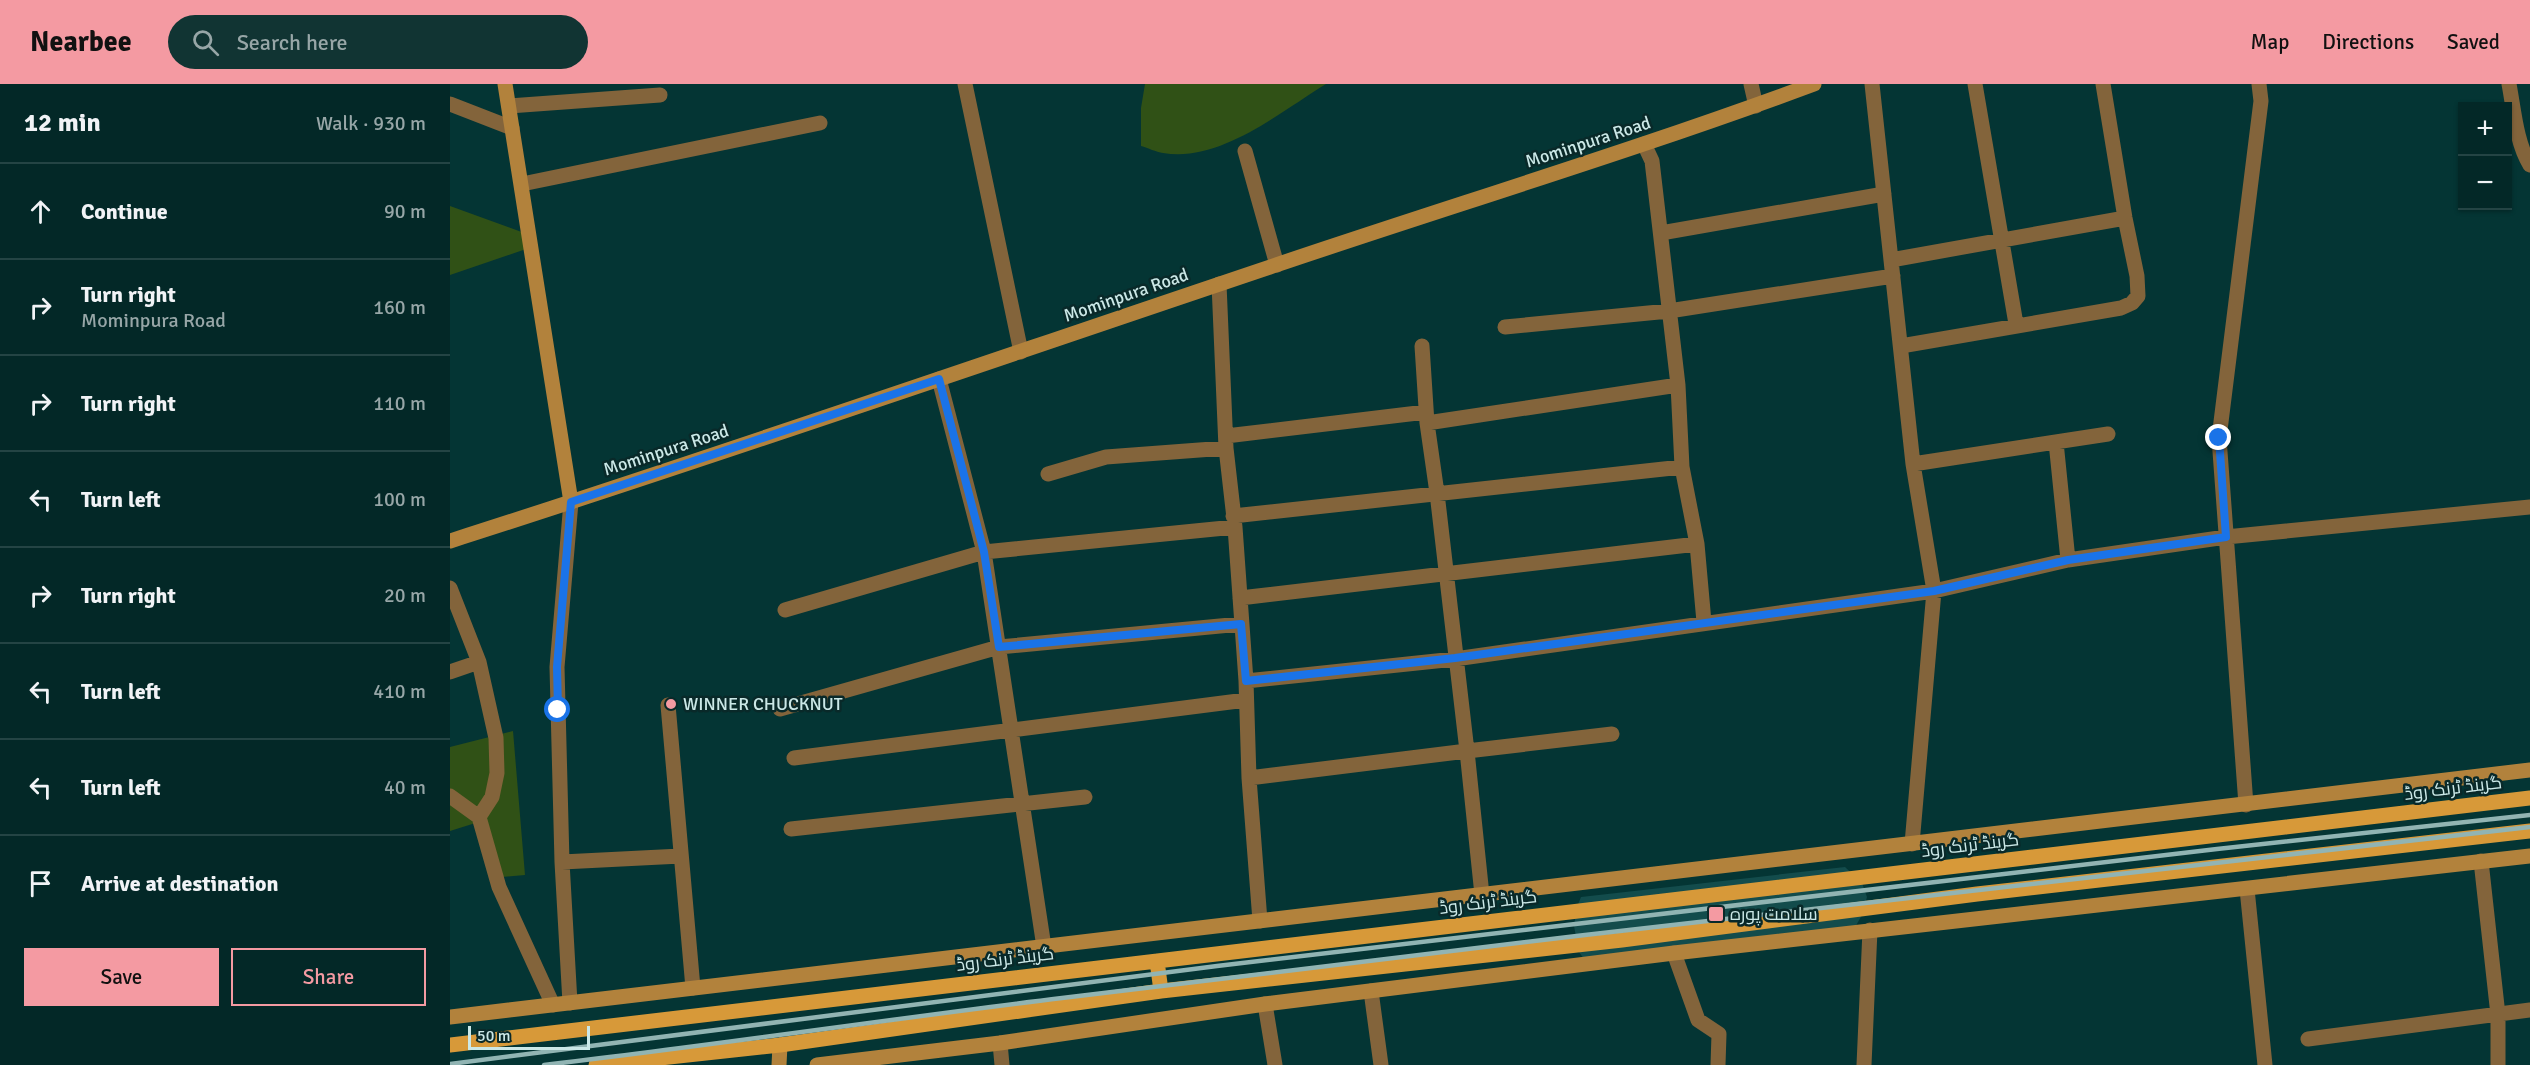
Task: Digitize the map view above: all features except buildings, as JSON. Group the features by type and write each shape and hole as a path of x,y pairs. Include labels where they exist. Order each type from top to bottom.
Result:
{"main road":[{"name":"گرینڈ ٹرنک روڈ","path":"450,1045 2530,798"},
{"path":"596,1065 780,1045 1161,991 1622,940 2025,888 2530,831"},
{"path":"1157,961 1161,991"}],"street":[{"path":"505,84 571,502 557,667 562,862 570,1003"},
{"path":"965,84 1021,352"},
{"path":"1751,84 1755,106"},
{"name":"Mominpura Road","path":"450,541 1644,144 1814,84"},
{"path":"1872,84 1913,464 1934,591 1912,844"},
{"path":"1975,84 2016,324"},
{"path":"1900,346 2016,324 2121,308 2132,303 2138,296 2139,286 2125,218 2103,84"},
{"path":"2246,805 2219,438 2262,101 2259,84"},
{"path":"2509,84 2517,125 2526,159 2530,165"},
{"path":"508,106 660,95"},
{"path":"450,104 512,128"},
{"path":"522,184 820,123"},
{"path":"1644,144 1652,161 1678,386 1682,467 1697,544 1704,622"},
{"path":"1245,152 1277,265"},
{"path":"1660,232 1884,194"},
{"path":"1891,260 2125,218"},
{"path":"1505,327 1669,311 1893,276"},
{"path":"1219,284 1226,442 1246,681 1249,778 1260,921"},
{"path":"1422,346 1427,417 1482,895"},
{"path":"939,379 984,552 1044,947"},
{"path":"1048,474 1106,457 1678,386"},
{"path":"1913,464 2108,434"},
{"path":"2056,442 2068,560"},
{"path":"785,610 984,552 1234,522 1437,493 1682,467"},
{"path":"1246,681 1455,658 1934,591 2068,560 2226,537 2530,507"},
{"path":"1240,598 1697,544"},
{"path":"450,588 479,662 494,722 497,773 492,797 479,817"},
{"path":"780,709 999,647 1241,624"},
{"path":"450,672 479,662"},
{"path":"794,758 1246,700"},
{"path":"668,705 693,988"},
{"path":"1249,778 1612,734"},
{"path":"450,1017 2530,770"},
{"path":"450,796 479,817 499,887 553,1005"},
{"path":"791,829 1085,798"},
{"path":"562,862 681,856"},
{"path":"818,1065 1000,1043 1265,1004 1674,953 2530,856"},
{"path":"2481,861 2498,1015 2498,1065"},
{"path":"2025,888 2029,913"},
{"path":"2247,889 2265,1065"},
{"path":"1864,1065 1870,930"},
{"path":"1674,953 1698,1020 1719,1034 1718,1065"},
{"path":"1371,991 1381,1065"},
{"path":"1265,1004 1275,1065"},
{"path":"2308,1038 2530,1010"},
{"path":"1000,1043 1002,1065"},
{"path":"779,1065 780,1045"}],"green space":[{"path":"1145,84 1326,84 1249,133 1206,150 1184,154 1163,153 1141,146 1141,108"},
{"path":"450,206 527,234 529,248 450,275"},
{"path":"513,731 525,875 502,877 485,820 450,831 450,747"}],"railway":[{"path":"450,1064 1217,966 2217,849 2530,815"},
{"path":"544,1065 997,1006 1429,954 2530,827"}],"place":[{"name":"WINNER CHUCKNUT","path":"671,704"},
{"name":"سلامت پورہ","path":"1716,914"}],"route":[{"path":"558,710 557,667 571,502 939,379 984,552 999,647 1241,624 1246,681 1455,658 1934,591 2068,560 2226,537 2219,438"}]}
